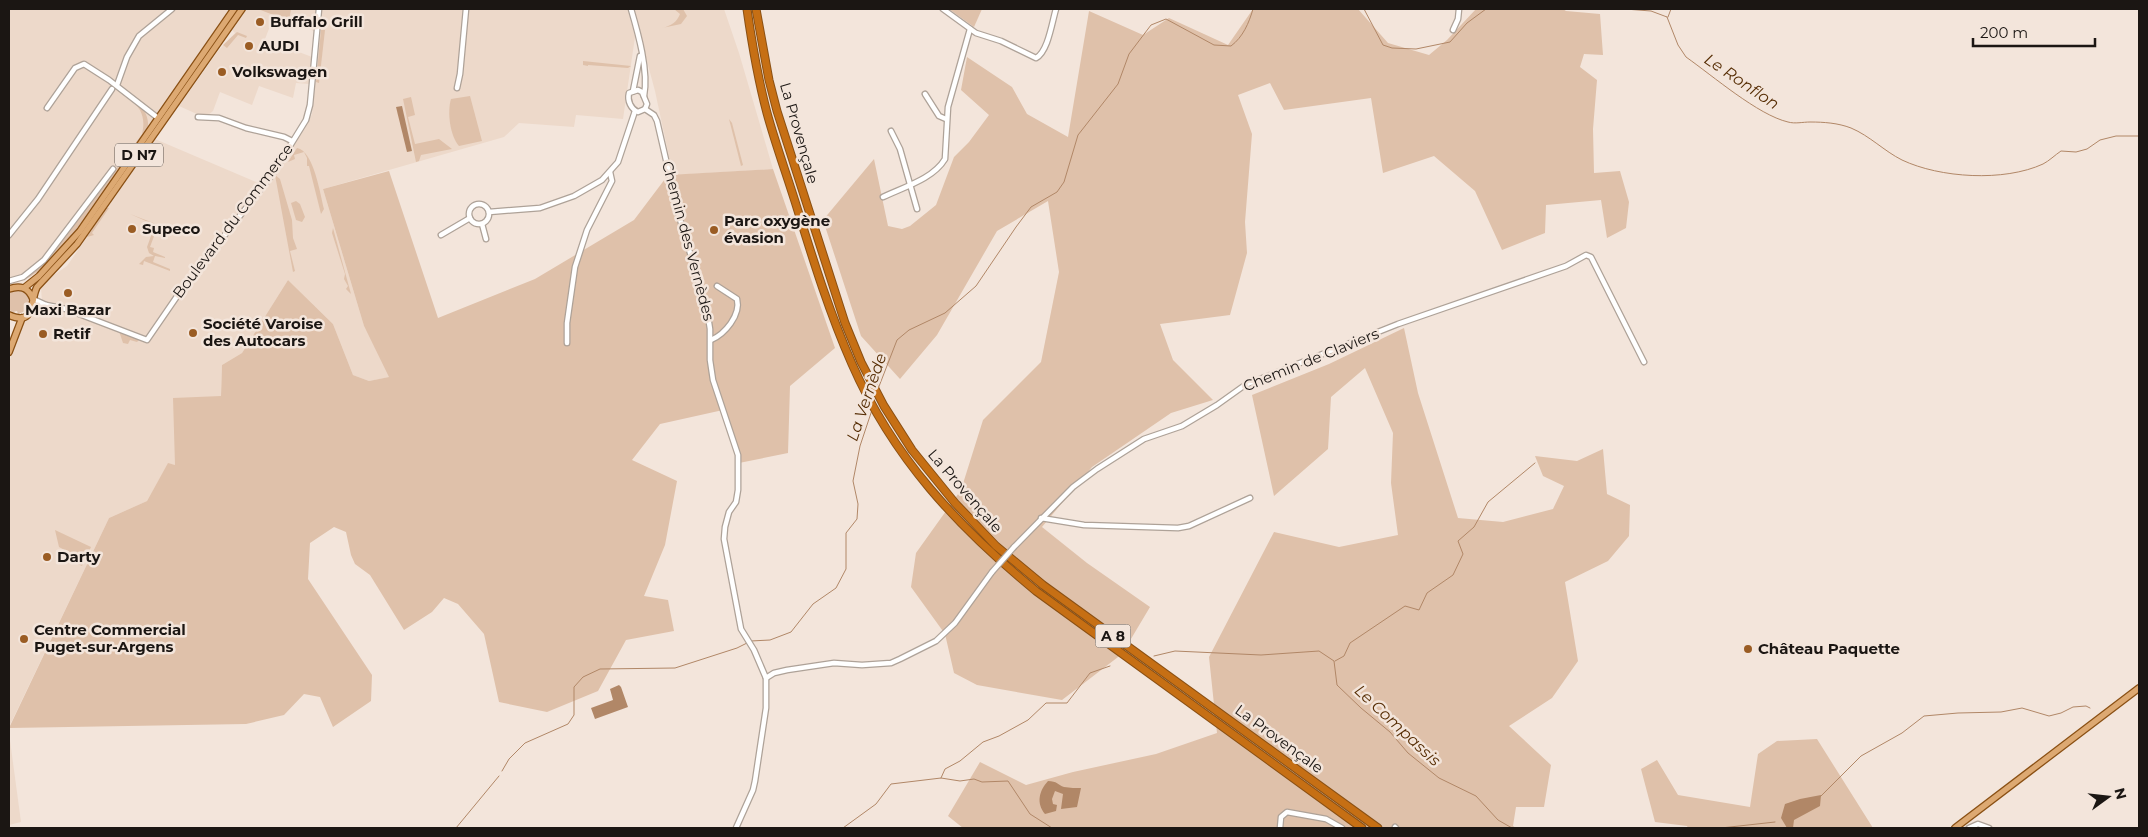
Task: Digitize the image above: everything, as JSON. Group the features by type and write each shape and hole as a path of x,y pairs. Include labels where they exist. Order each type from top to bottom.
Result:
{"highway":[{"name":"La Provençale","path":"747,9 752,43 767,113 824,294 852,366 866,394 880,418 926,485 990,554 1036,592 1362,828"},
{"name":"La Provençale","path":"756,9 769,80 784,136 845,323 871,383 896,426 931,476 996,546 1043,585 1378,828"}],"main road":[{"name":"D N7","path":"24,288 39,276 80,231 234,9"},
{"name":"D N7","path":"33,299 35,290 42,280 76,244 242,9"},
{"path":"9,289 15,287 24,288 31,293 33,299 31,311 22,318 9,352"},
{"path":"9,315 22,318"},
{"path":"1954,828 2139,688"}],"street":[{"path":"9,235 38,200 114,87 129,52 139,36 172,9"},
{"name":"Boulevard du Commerce","path":"46,305 61,307 147,340 180,292 272,175 308,115 319,9"},
{"path":"457,88 466,9"},
{"path":"630,9 638,31 644,74 644,96"},
{"path":"943,9 970,29 1036,58 1043,53 1056,9"},
{"path":"1453,30 1458,20 1459,9"},
{"path":"883,198 937,170 945,159 946,119 970,29"},
{"path":"489,212 523,210 556,203 596,184 610,172 622,152 635,111 628,99 629,94 633,91 641,52"},
{"path":"47,108 75,68 84,64 158,118"},
{"path":"633,91 640,90 648,104 645,109 635,111"},
{"path":"925,94 939,116 946,119"},
{"name":"Chemin des Vernèdes","path":"645,109 654,115 657,121 679,216 707,310 713,380 738,454 738,490 736,502 729,512 724,539 741,629 752,646 766,678"},
{"path":"198,117 219,118 292,141"},
{"path":"891,131 900,149 917,209"},
{"path":"9,281 23,277 44,260 113,169"},
{"path":"567,343 567,323 577,260 587,230 612,181 610,172"},
{"path":"476,204 483,204 489,212 488,219 482,224 474,223 470,218 471,208 476,204"},
{"path":"441,235 470,218"},
{"path":"482,224 486,239"},
{"name":"Chemin de Claviers","path":"766,678 774,673 787,670 834,663 891,663 936,641 955,624 992,572 1014,547 1073,487 1144,439 1182,426 1245,385 1398,324 1566,266 1586,255 1591,258 1644,362"},
{"path":"711,340 721,334 731,323 738,303 737,299 717,286"},
{"path":"33,299 46,305"},
{"path":"31,311 46,305"},
{"path":"1042,518 1084,525 1178,528 1189,526 1250,498"},
{"path":"736,828 755,781 766,708 766,678"},
{"path":"1280,828 1281,817 1287,812 1326,819 1342,828"},
{"path":"1969,828 1978,824 1989,828"}],"shaded area":[{"path":"9,9 229,9 158,113 44,262 17,283 9,284"},
{"path":"244,9 316,9 314,31 274,16 265,39 312,57 309,84 296,83 293,98 259,86 252,105 220,92 213,111 208,115 199,115 179,106 218,51 235,33 231,29"},
{"path":"258,9 291,9 289,21"},
{"path":"322,9 628,9 635,37 623,119 576,115 574,127 519,123 504,137 323,189 364,326 390,377 369,381 353,375 333,324 288,280 242,353 222,365 221,396 175,465 168,464 147,501 109,518 9,727 9,362 24,323 34,315 42,302 41,288 51,277 67,266 155,139 256,182 268,184 305,128 312,114"},
{"path":"633,9 724,9 773,169 673,175 655,91"},
{"path":"674,9 683,9 687,16 681,24 662,28 671,25 677,19 680,14"},
{"path":"949,9 982,9 974,27"},
{"path":"1253,9 1358,9 1388,43 1429,55 1447,40 1476,9 1563,9 1566,11 1600,14 1603,55 1584,54 1580,67 1597,80 1593,129 1594,173 1620,171 1629,202 1626,228 1607,238 1601,200 1546,205 1545,233 1502,250 1475,191 1434,156 1383,173 1371,98 1284,110 1270,83 1238,95 1252,134 1245,222 1247,253 1230,315 1160,324 1173,360 1213,400 1171,413 1092,467 1042,527 1087,563 1150,607 1122,654 1062,700 977,685 954,673 945,634 911,587 916,553 961,490 983,420 1041,362 1059,272 1048,201 997,231 937,335 900,379 861,336 823,220 874,159 888,226 902,229 910,226 936,205 954,157 969,142 989,115 961,90 967,57 1012,87 1027,114 1068,137 1089,11 1143,35 1169,18 1228,45"},
{"path":"321,30 325,30 319,83 316,82"},
{"path":"237,32 247,36 246,38 238,35 227,48 223,45"},
{"path":"583,61 631,66 628,68 588,66 583,65"},
{"path":"108,84 130,97 142,108 148,122 147,130 86,217 66,242 30,276 17,281 34,272 54,252 142,134 143,124 140,109"},
{"path":"470,96 482,141 459,146 453,136 450,124 449,110 451,99"},
{"path":"411,97 415,115 408,117 415,144 439,139 452,149 421,155 419,161 416,162 403,99"},
{"path":"402,106 412,151 407,152 396,107"},
{"path":"729,119 732,123 743,165 741,166"},
{"path":"297,148 304,152 294,155 295,159 288,162"},
{"path":"304,152 312,165 318,184 324,209 321,214 309,166 307,166 307,158"},
{"path":"773,169 835,348 790,386 788,453 739,463 723,410 660,424 632,460 677,481 665,545 644,596 668,600 674,631 626,640 598,691 547,712 499,702 484,634 458,604 444,598 432,612 404,630 370,575 355,564 346,532 334,527 310,543 308,579 372,675 371,701 333,727 320,697 304,694 284,715 246,724 9,728 109,518 147,501 168,463 175,465 173,398 221,396 222,365 242,353 288,280 333,324 353,375 369,381 389,377 364,326 323,189 389,171 438,318 535,279 634,220 668,175"},
{"path":"275,175 280,179 292,220 293,238 297,249 290,251 295,271 293,272"},
{"path":"296,201 300,204 305,217 302,222 296,220 291,203"},
{"path":"106,208 109,208 92,233 94,235 87,237"},
{"path":"130,214 156,224 157,228 150,247 154,248 153,252 165,258 155,256 153,262 170,269 170,271 144,261 143,265 139,264 146,257 154,256 149,253 147,247 155,225"},
{"path":"333,228 351,294 346,289 348,286 344,279 345,274 332,233"},
{"path":"20,289 29,297 30,303 25,311 18,314 17,311 9,310 9,293"},
{"path":"1404,328 1418,393 1458,518 1503,522 1553,509 1564,486 1543,476 1535,456 1577,461 1603,449 1607,494 1630,505 1629,536 1608,561 1565,582 1578,661 1552,698 1509,726 1551,765 1544,807 1516,807 1513,826 1516,828 963,828 948,816 980,762 1026,785 1073,772 1156,754 1217,733 1209,657 1274,532 1339,547 1398,535 1391,483 1393,433 1365,368 1331,397 1328,449 1274,496 1252,395 1329,364"},
{"path":"119,331 139,340 137,342 130,340 128,344 123,343"},
{"path":"55,530 91,547 82,566 73,562 72,554 59,547"},
{"path":"619,685 628,707 595,719 591,708 613,700 610,689"},
{"path":"9,733 21,822 9,825"},
{"path":"1817,739 1873,828 1688,828 1687,826 1655,822 1641,769 1657,760 1678,795 1750,807 1758,754 1777,741"},
{"path":"1048,781 1055,782 1064,787 1081,788 1077,807 1061,809 1063,794 1055,791 1052,799 1053,804 1057,805 1056,811 1045,814 1040,806 1040,797 1042,789"},
{"path":"1821,795 1820,806 1794,820 1793,828 1787,828 1781,818 1785,804"}],"waterway":[{"name":"La Vernède","path":"878,389 897,340 909,330 945,313 976,286 1031,207 1057,192 1064,182 1078,135 1118,84 1129,54 1151,25 1166,19 1214,45 1231,46 1245,29 1253,9"},
{"name":"La Vernède","path":"1364,9 1383,45 1392,48 1416,49 1450,42 1467,23 1486,9"},
{"name":"La Vernède","path":"1625,9 1651,11 1667,17"},
{"path":"1668,17 1671,9"},
{"name":"Le Ronflon","path":"1667,17 1678,45 1686,57 1763,112 1791,123 1826,123 1851,128 1902,160 1935,171 1972,176 2010,174 2043,164 2061,151 2076,152 2087,149 2100,140 2116,136 2139,136"},
{"name":"La Vernède","path":"751,641 770,640 791,632 813,604 836,588 846,569 846,533 857,519 858,504 853,481 860,446 872,410"},
{"name":"Le Compassis","path":"1335,661 1344,656 1350,643 1405,606 1419,610 1427,593 1453,575 1463,554 1458,541 1474,527 1488,502 1535,463"},
{"name":"La Vernède","path":"502,771 509,759 525,743 568,724 574,715 574,687 583,677 600,669 675,668 747,643"},
{"name":"Le Compassis","path":"1154,656 1175,651 1261,655 1319,651 1334,661 1337,685 1390,732 1408,753 1439,778 1476,796 1498,820 1512,828"},
{"name":"Le Compassis","path":"941,778 945,769 960,761 983,742 999,736 1028,720 1046,703 1067,703 1090,673 1110,666"},
{"path":"1820,797 1861,756 1902,733 1924,716 2001,712 2022,708 2049,716 2073,707 2086,706 2090,708"},
{"name":"La Vernède","path":"456,828 499,776"},
{"path":"843,828 876,804 891,784 941,778 960,781 974,779 982,782 1008,781 1030,814 1052,828"},
{"path":"1721,828 1775,822"}],"place":[{"name":"Buffalo Grill","path":"260,22"},
{"name":"AUDI","path":"249,46"},
{"name":"Volkswagen","path":"222,72"},
{"name":"Supeco","path":"132,229"},
{"name":"Parc oxygène évasion","path":"714,230"},
{"name":"Maxi Bazar","path":"68,293"},
{"name":"Société Varoise des Autocars","path":"193,333"},
{"name":"Retif","path":"43,334"},
{"name":"Darty","path":"47,557"},
{"name":"Centre Commercial Puget-sur-Argens","path":"24,639"},
{"name":"Château Paquette","path":"1748,649"}]}
